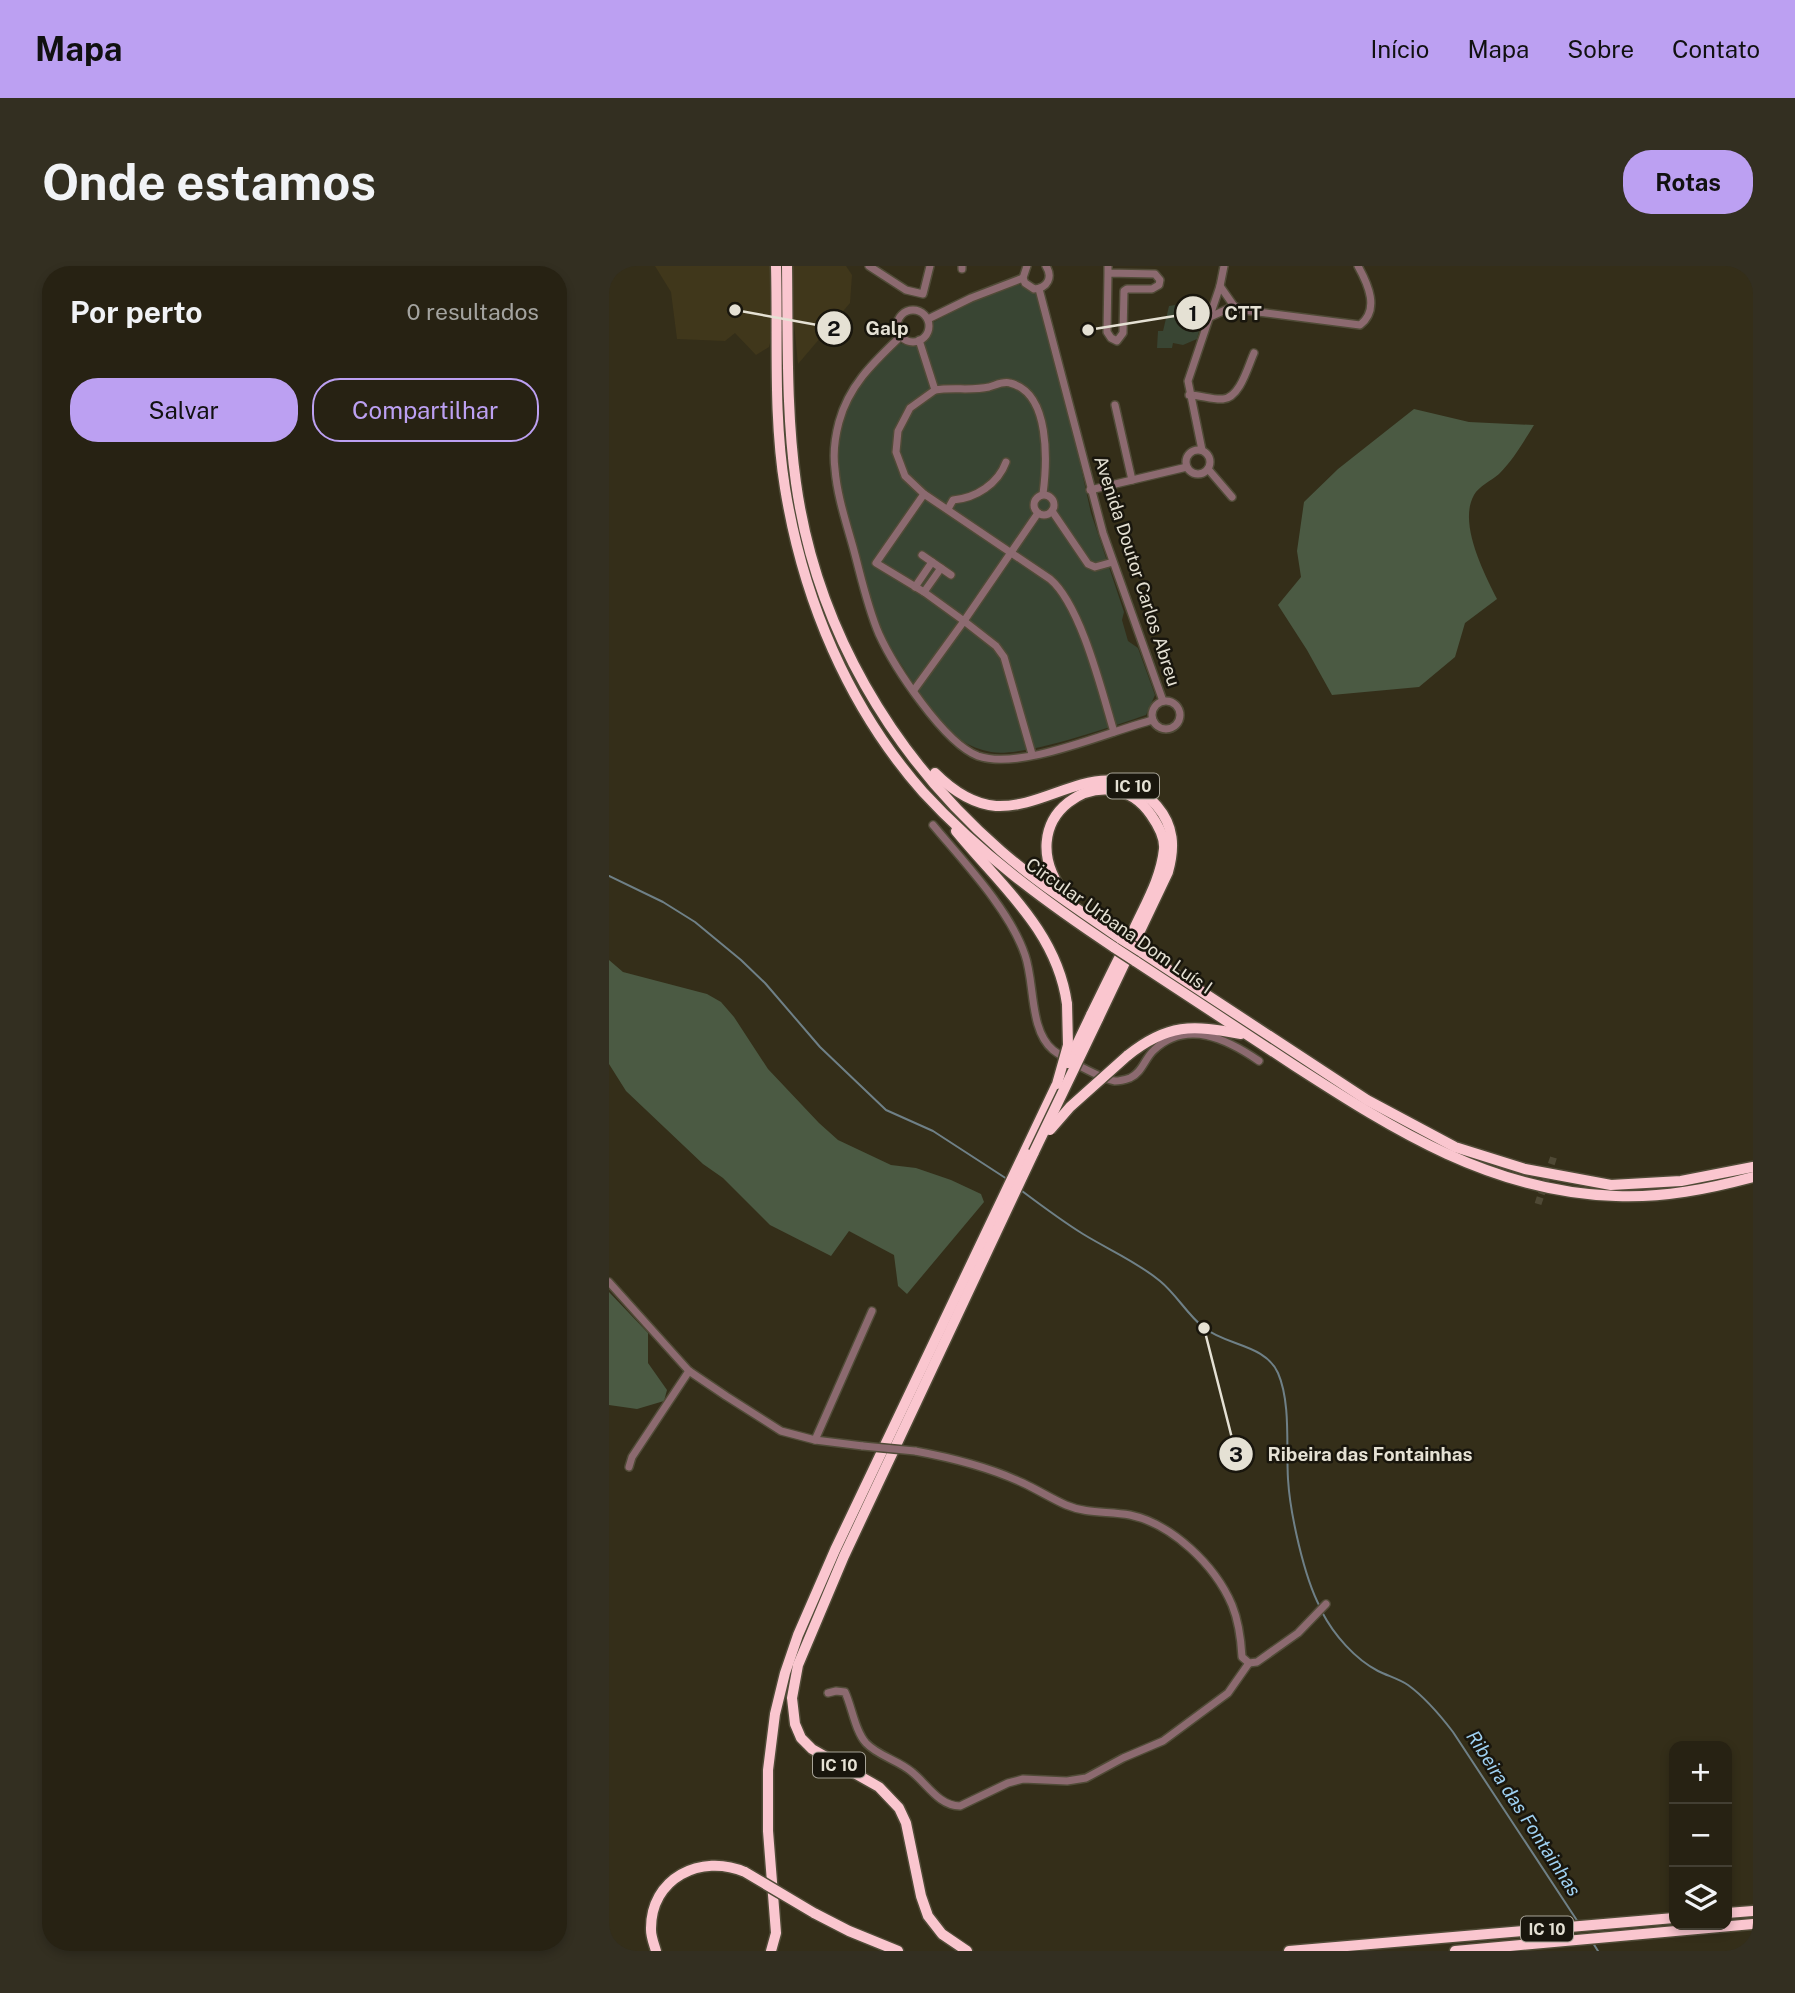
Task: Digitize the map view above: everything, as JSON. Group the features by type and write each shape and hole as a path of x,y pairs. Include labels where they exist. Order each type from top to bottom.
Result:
{"highway":[{"name":"Circular Urbana Dom Luís I","path":"776,266 781,456 806,580 825,634 851,688 878,732 923,791 1017,879 1367,1100 1455,1147 1525,1169 1611,1185 1681,1181 1753,1167"},
{"name":"Circular Urbana Dom Luís I","path":"787,266 791,423 796,485 818,577 843,643 861,681 897,737 983,834 1023,869 1085,914 1118,944"},
{"name":"IC 10","path":"771,1951 776,1933 768,1831 768,1770 775,1714 798,1634 835,1550 1057,1084 1095,1017 1168,872 1173,853 1172,834 1163,813 1149,797 1130,784 1113,780 1091,781 1018,806 993,806 953,790 897,737"},
{"name":"IC 10","path":"967,1951 942,1934 928,1916 921,1896 906,1824 899,1808 879,1787 812,1749 801,1738 792,1698 798,1665 828,1593 986,1257 1161,868 1164,845 1159,826 1148,809 1134,797 1119,791 1095,790 1078,796 1058,813 1047,836 1046,855 1052,876 1068,899 1085,914"},
{"name":"IC 10","path":"923,791 1045,937 1061,974 1067,1004 1067,1045 1057,1084"},
{"name":"Circular Urbana Dom Luís I","path":"1137,956 1249,1036 1407,1135 1473,1166 1509,1178 1567,1191 1616,1196 1686,1192 1753,1180"},
{"name":"IC 10","path":"1034,1152 1070,1107 1126,1056 1161,1033 1185,1027 1208,1028 1249,1036"},
{"path":"656,1951 651,1931 653,1912 669,1884 688,1870 701,1866 724,1865 745,1872 849,1931 898,1951"},
{"path":"1732,1913 1753,1911"},
{"name":"IC 10","path":"1289,1951 1669,1918"},
{"name":"IC 10","path":"1455,1951 1753,1924"}],"street":[{"path":"869,266 899,287 923,294"},
{"path":"918,311 930,266"},
{"path":"1023,278 1027,266"},
{"path":"1023,278 1029,287 1039,289 1050,278 1046,266"},
{"path":"1208,470 1210,458 1202,450 1188,378 1220,286 1224,266"},
{"path":"1220,286 1234,306 1242,310 1360,325 1368,316 1371,298 1369,285 1358,266"},
{"path":"1108,270 1156,270 1160,280 1155,289 1125,290 1123,333 1117,341 1111,338 1107,332 1108,270"},
{"path":"928,319 971,298 1023,278"},
{"name":"Avenida Doutor Carlos Abreu","path":"1039,289 1090,490 1163,701"},
{"path":"1210,317 1234,306"},
{"path":"900,337 900,318 912,311 918,311 928,319"},
{"path":"900,337 909,342 919,340 928,331 928,319"},
{"path":"900,337 874,360 848,399 839,423 834,457 836,477 859,569 880,636 914,690 947,735 971,752 998,760 1032,754 1153,720"},
{"path":"919,340 935,390"},
{"path":"1189,394 1224,400 1233,395 1254,353"},
{"path":"1038,513 1034,504 1043,494 1047,462 1045,440 1037,413 1026,393 1017,386 1005,383 980,388 935,390 910,408 897,437 896,452 905,476 923,494 1050,579 1066,596 1080,629 1114,732"},
{"path":"1115,405 1132,480"},
{"path":"1188,467 1188,455 1194,450 1202,450"},
{"path":"948,509 953,500 972,496 990,486 1003,471 1006,462"},
{"path":"1090,490 1188,467"},
{"path":"1188,467 1197,474 1208,470"},
{"path":"1208,470 1232,497"},
{"path":"859,569 877,563 923,494"},
{"path":"1043,494 1053,500 1052,511 1088,564 1095,567 1113,562"},
{"path":"1038,513 1045,515 1052,511"},
{"path":"914,690 1038,513"},
{"path":"922,555 951,575"},
{"path":"915,587 932,562"},
{"path":"877,563 924,592 996,646 1004,657 1032,754"},
{"path":"924,592 941,568"},
{"path":"1163,701 1171,701 1180,711 1178,721 1168,729 1158,726 1153,720 1156,705 1163,701"},
{"path":"933,825 983,886 1011,926 1025,953 1041,1035 1052,1049 1115,1081 1131,1078 1151,1051 1168,1038 1189,1033 1214,1036 1259,1061"},
{"path":"609,1283 689,1371 781,1430 815,1440 915,1451 985,1467 1024,1483 1069,1507 1090,1513 1129,1515 1159,1526 1186,1544 1210,1570 1224,1591 1241,1633 1242,1657 1249,1663 1257,1662 1298,1633 1327,1604"},
{"path":"815,1440 873,1311"},
{"path":"629,1467 632,1457 689,1371"},
{"path":"828,1693 836,1690 845,1692 864,1741 876,1752 912,1772 940,1799 952,1806 960,1806 1008,1783 1023,1779 1067,1782 1086,1778 1163,1741 1228,1693 1249,1663"}],"shaded area":[{"path":"655,266 770,266 772,335 769,347 756,355 735,333 725,341 677,339 671,292"},
{"path":"793,266 846,266 852,275 850,303 798,364 794,324"}],"green space":[{"path":"1017,284 1033,290 1037,295 1072,427 1091,513 1124,612 1122,620 1128,641 1138,648 1155,695 1146,715 1068,740 1005,753 975,747 949,731 938,720 887,643 876,619 848,522 840,489 837,456 841,424 852,397 897,342 910,345 921,343 930,335 932,323 970,302"},
{"path":"1181,304 1181,320 1195,319 1201,324 1197,339 1183,345 1173,343 1172,348 1157,348 1158,331 1163,331 1169,306"},
{"path":"1414,409 1469,422 1534,425 1504,469 1476,492 1470,506 1469,519 1475,548 1497,599 1465,623 1455,657 1419,687 1332,695 1278,605 1301,577 1297,551 1304,502 1338,469"},
{"path":"609,960 623,972 707,994 721,1002 768,1069 838,1140 891,1165 916,1168 981,1194 984,1202 907,1294 898,1286 894,1255 849,1231 831,1256 770,1225 723,1178 703,1164 626,1091 609,1064"},
{"path":"609,1292 648,1333 648,1363 667,1390 664,1401 637,1409 609,1405"}],"waterway":[{"name":"Ribeira das Fontainhas","path":"609,876 663,902 695,922 741,960 765,983 820,1047 886,1110 933,1131 1007,1179"},
{"name":"Ribeira das Fontainhas","path":"1022,1191 1075,1229 1151,1274 1166,1286 1203,1327 1255,1351 1272,1363 1278,1373 1285,1398 1289,1493 1295,1527 1303,1562 1320,1607"},
{"name":"Ribeira das Fontainhas","path":"1322,1612 1339,1638 1353,1653 1369,1666 1408,1685 1443,1719 1578,1922"},
{"name":"Ribeira das Fontainhas","path":"1593,1943 1598,1951"}],"tunnel":[{"path":"1538,1204 1554,1156"}],"place":[{"name":"Galp","path":"735,310"},
{"name":"CTT","path":"1088,330"},
{"name":"Ribeira das Fontainhas","path":"1204,1328"}]}
